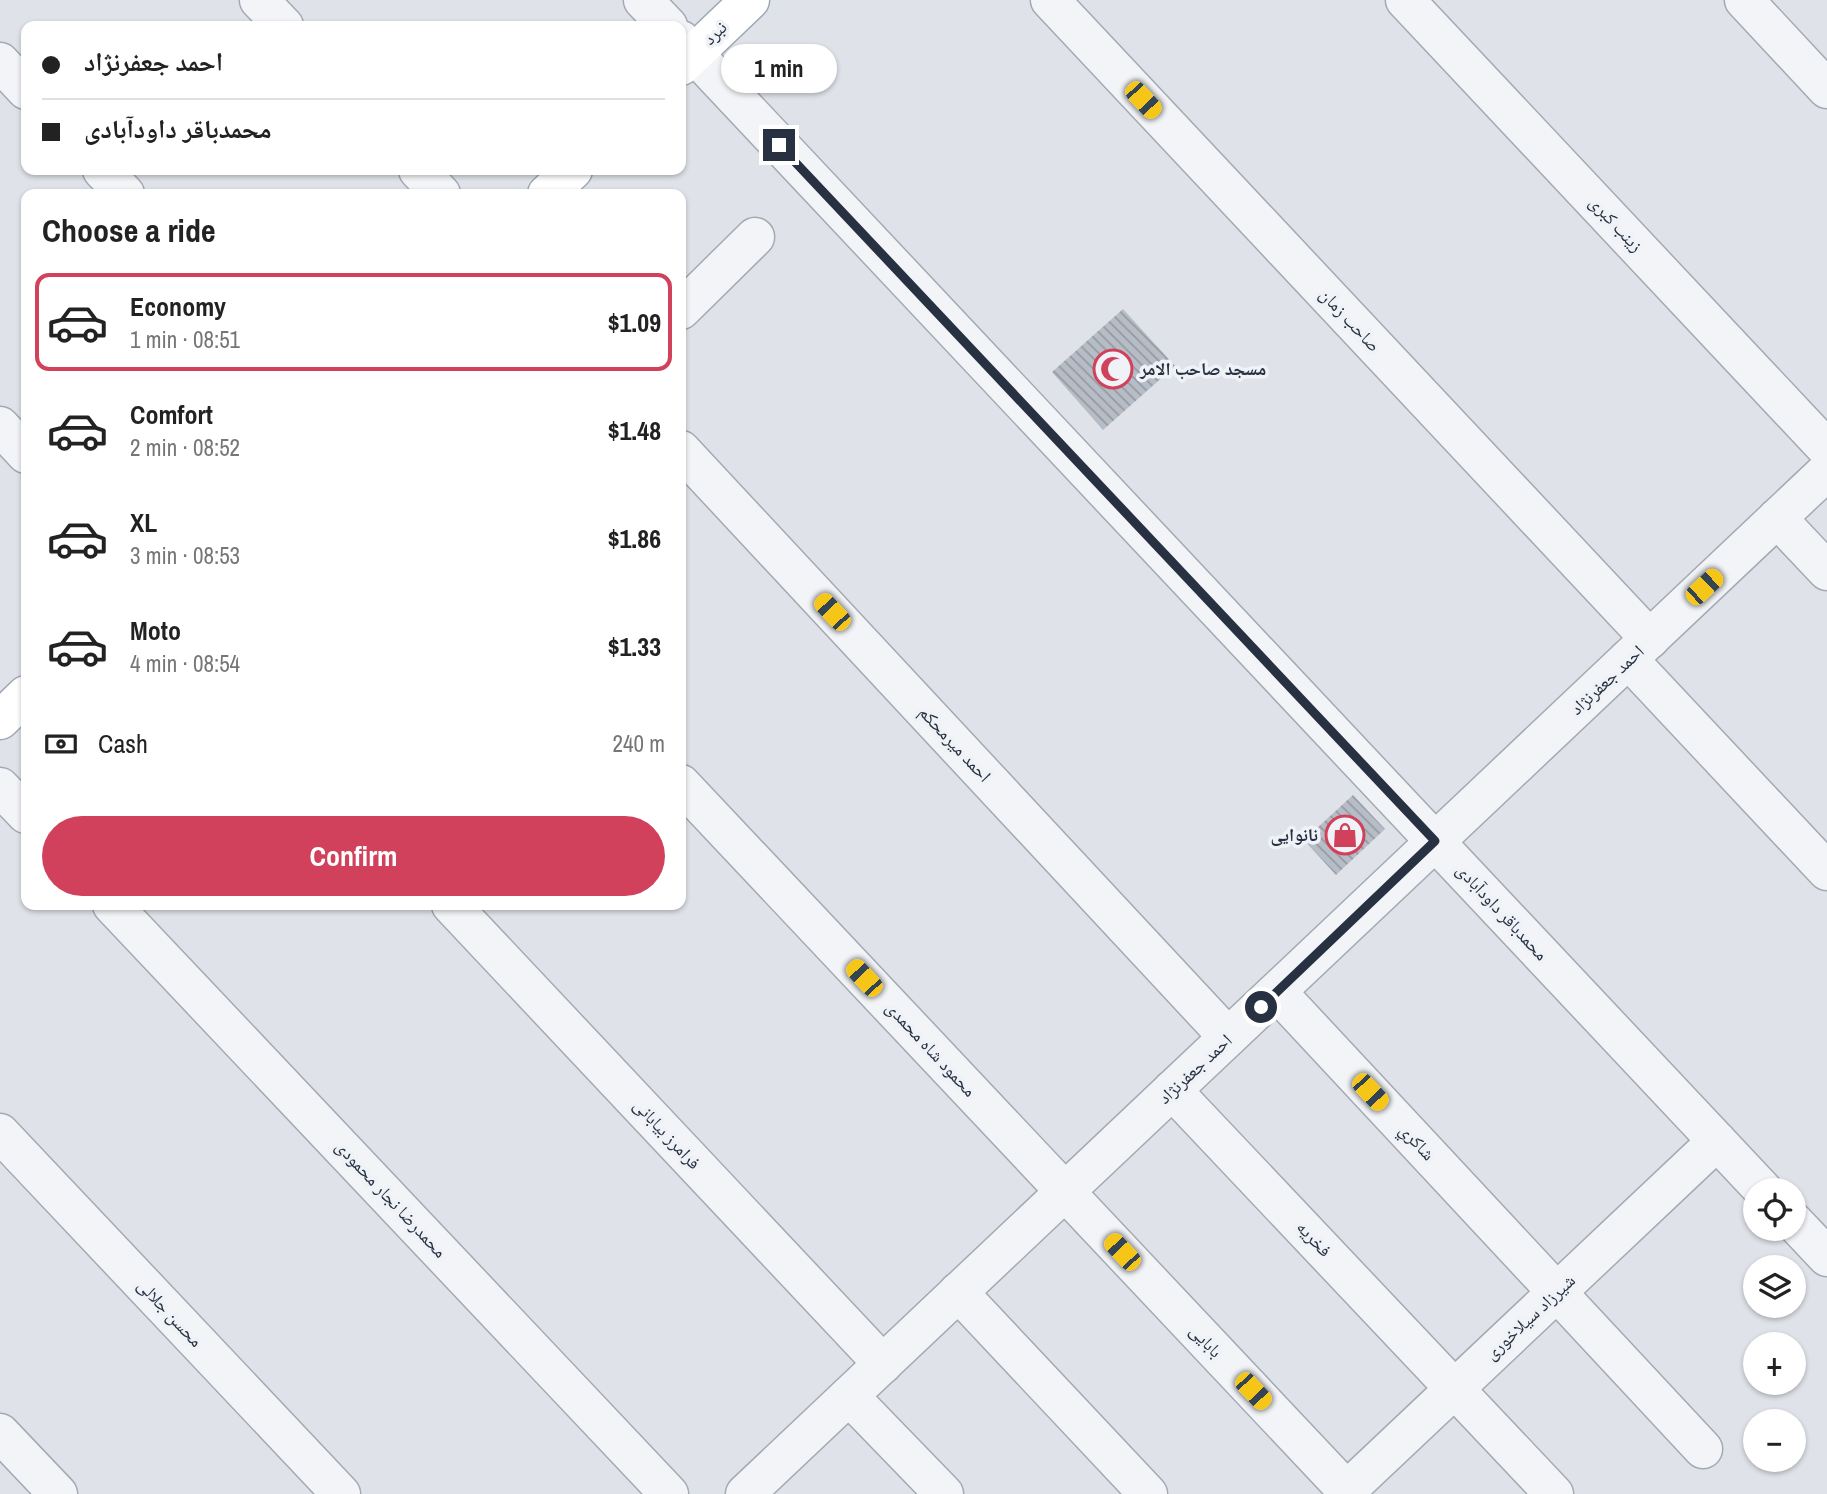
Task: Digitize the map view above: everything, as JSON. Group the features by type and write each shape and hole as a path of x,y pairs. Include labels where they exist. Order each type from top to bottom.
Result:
{"main road":[{"name":"نبرد","path":"686,52 750,0"},
{"path":"552,189 568,175"},
{"path":"0,720 21,700"}],"street":[{"path":"259,0 279,21"},
{"path":"643,0 663,21"},
{"name":"صاحب زمان","path":"1050,0 1639,649 1827,871"},
{"name":"زینب کبری","path":"1405,0 1827,449"},
{"path":"1744,0 1827,89"},
{"name":"محمدباقر داودآبادی","path":"686,54 1752,1178"},
{"path":"0,62 21,85"},
{"path":"107,175 120,189"},
{"path":"423,175 436,189"},
{"path":"686,305 755,237"},
{"path":"0,426 21,449"},
{"name":"احمد میرمحکم","path":"686,455 1228,1037"},
{"name":"احمد جعفرنژاد","path":"745,1494 1827,471"},
{"path":"1777,518 1827,571"},
{"path":"0,787 21,809"},
{"name":"محمود شاه محمدی","path":"686,789 1065,1192"},
{"name":"محمدرضا نجار محمودی","path":"117,910 669,1494"},
{"name":"فرامرز بیابانی","path":"456,910 883,1364"},
{"name":"شاكري","path":"1277,992 1703,1449"},
{"name":"فخریه","path":"1172,1090 1554,1494"},
{"name":"محسن جلالی","path":"0,1133 341,1494"},
{"name":"شیرزاد سیلاخوری","path":"1346,1493 1717,1141"},
{"name":"بابایی","path":"1065,1192 1346,1493"},
{"path":"1806,1235 1827,1258"},
{"path":"958,1292 1148,1494"},
{"path":"849,1396 944,1494"},
{"path":"0,1433 58,1494"}],"building":[{"name":"مسجد صاحب الامر","path":"1123,309 1175,366 1103,430 1052,372"},
{"name":"نانوایی","path":"1353,795 1385,829 1336,875 1304,840"}],"place":[{"name":"مسجد صاحب الامر","path":"1113,369"},
{"name":"نانوایی","path":"1345,835"}],"route":[{"path":"779,145 1435,841 1261,1007"}]}
